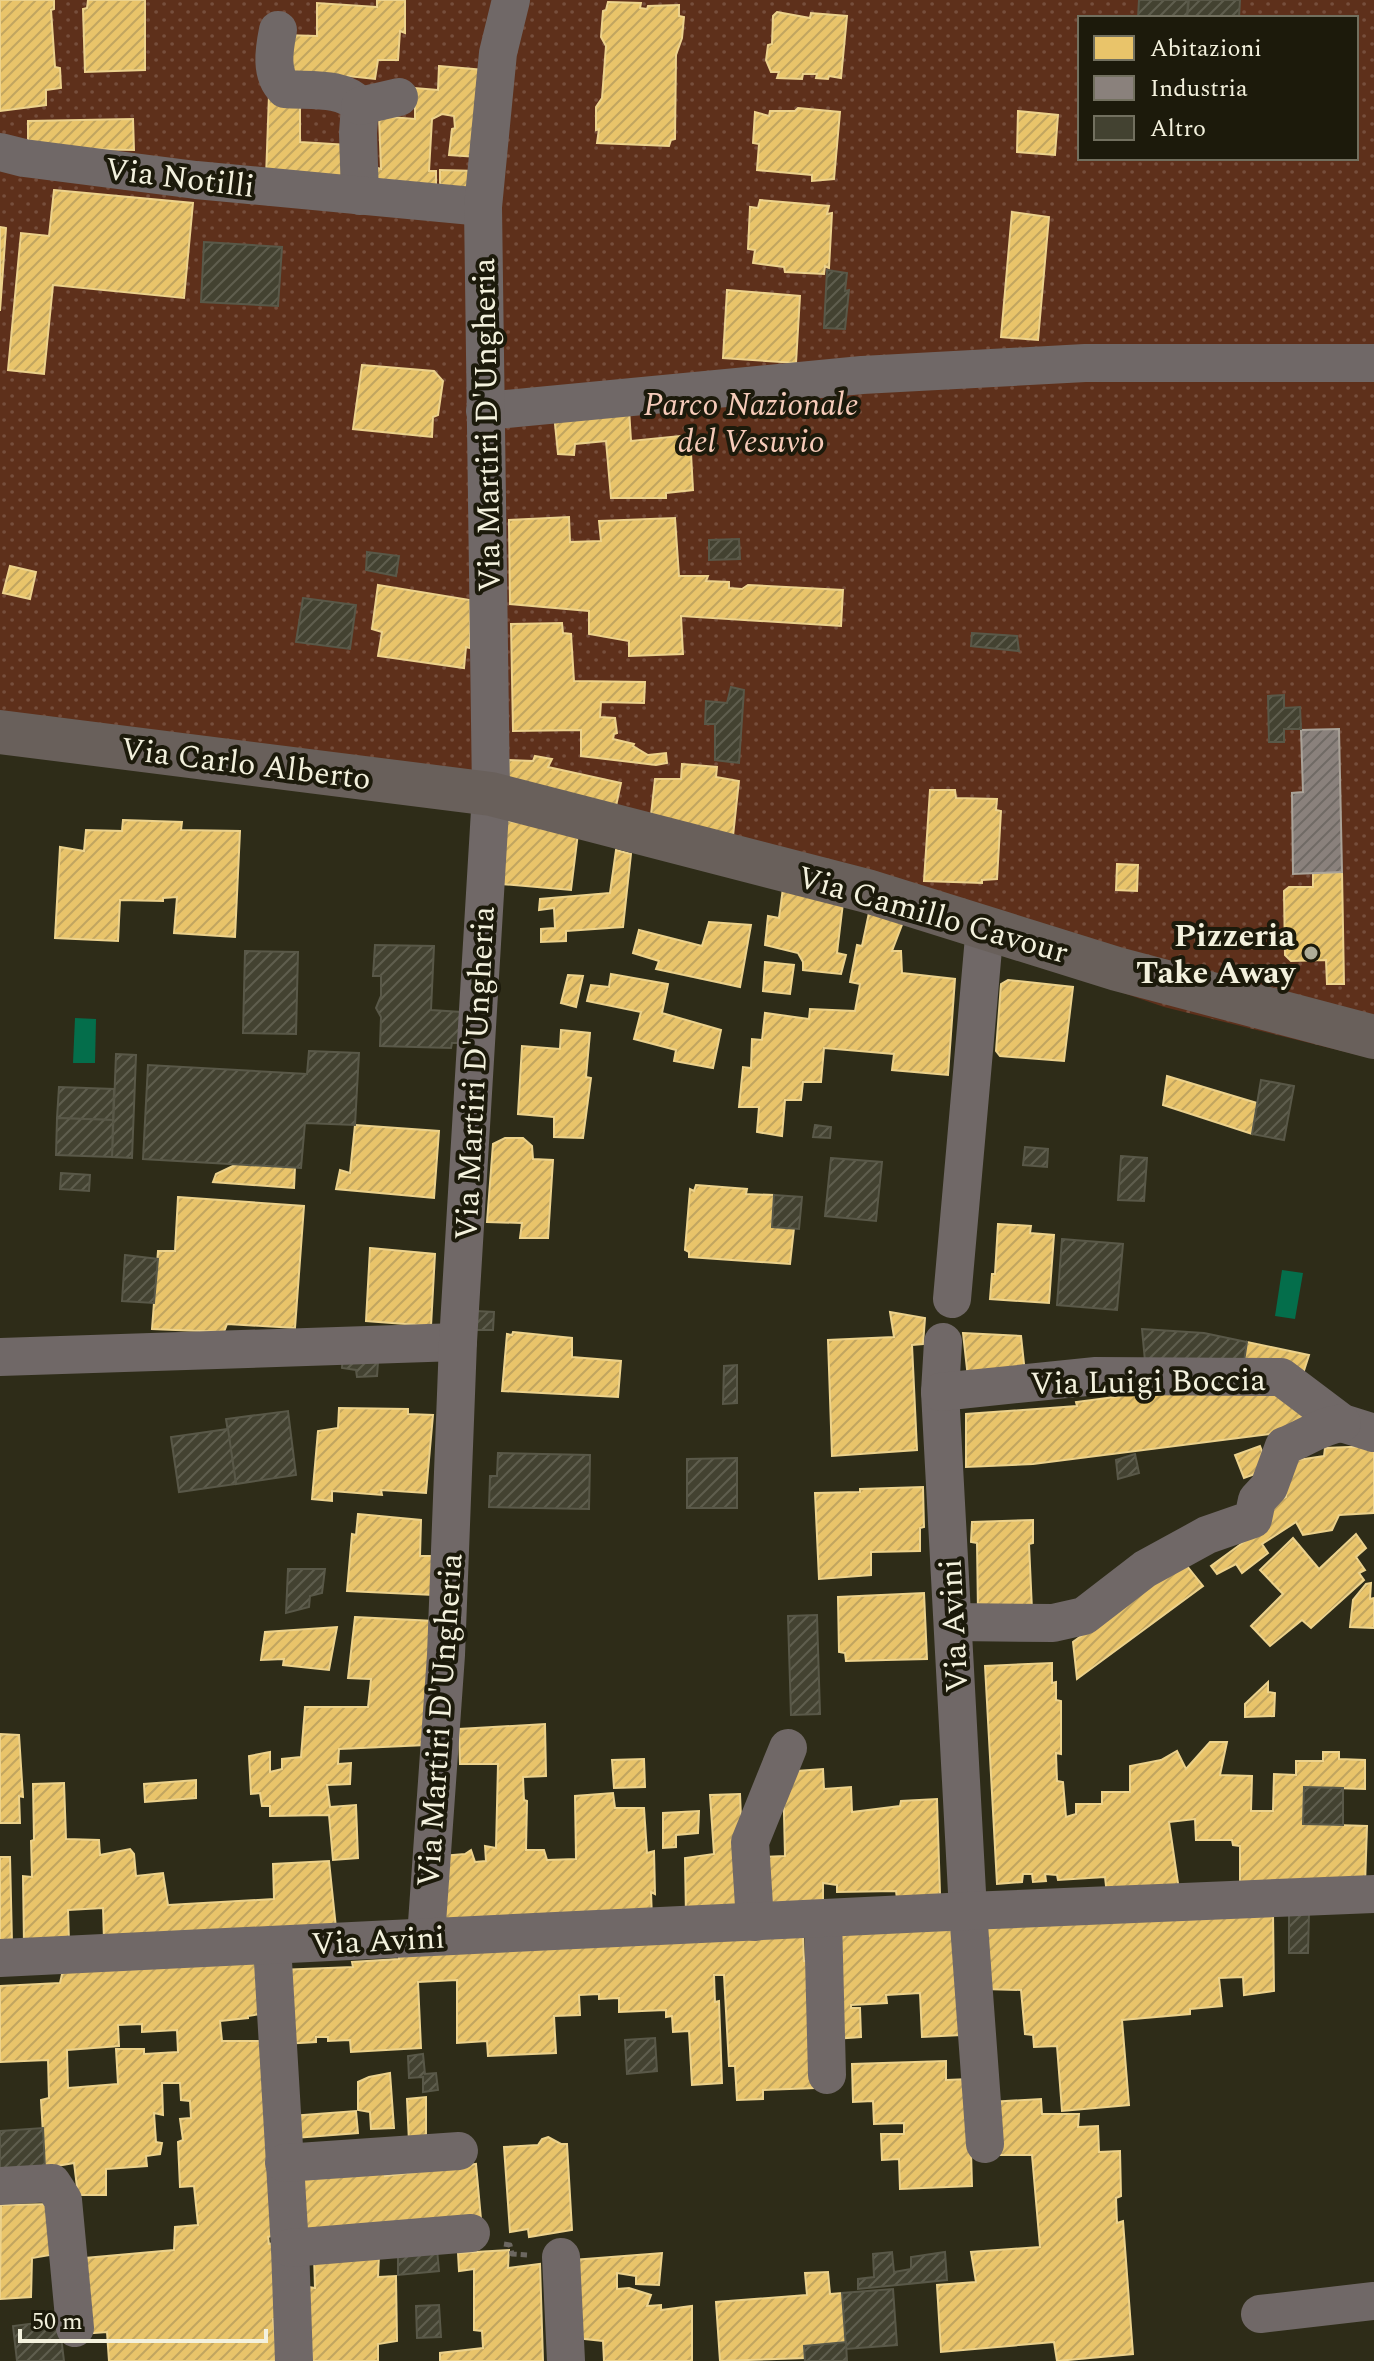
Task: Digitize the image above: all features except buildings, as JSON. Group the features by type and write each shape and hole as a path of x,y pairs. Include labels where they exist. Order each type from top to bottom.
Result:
{"street":[{"name":"Via Martiri D'Ungheria","path":"426,1937 446,1655 458,1342 491,794 483,207 498,53 511,0"},
{"path":"278,30 274,55 278,82 285,89 338,92 352,96 360,106 360,196"},
{"path":"360,106 399,97"},
{"name":"Via Notilli","path":"0,152 24,158 196,180 483,207"},
{"path":"485,411 862,375 1053,364 1374,363"},
{"name":"Via Carlo Alberto","path":"0,732 491,794"},
{"name":"Via Camillo Cavour","path":"491,794 867,891 1117,969 1374,1037"},
{"path":"952,1299 985,926"},
{"path":"0,1357 458,1342"},
{"name":"Via Avini","path":"943,1342 940,1392 968,1911"},
{"name":"Via Luigi Boccia","path":"940,1392 1096,1376 1281,1377 1358,1428"},
{"name":"Via Luigi Boccia","path":"954,1622 1053,1623 1084,1616 1145,1569 1207,1535 1253,1519 1257,1500 1269,1487 1284,1446 1302,1440 1325,1426 1358,1428"},
{"path":"755,1922 750,1842 788,1748"},
{"name":"Via Avini","path":"0,1958 1374,1894"},
{"path":"968,1911 985,2144"},
{"path":"823,1919 827,2075"},
{"path":"272,1945 294,2361"},
{"path":"284,2163 459,2151"},
{"path":"0,2186 52,2183 63,2200 75,2328"},
{"path":"290,2248 471,2233"},
{"path":"561,2257 566,2361"},
{"path":"1260,2314 1374,2301"}],"path":[{"path":"471,2233 481,2243 510,2245 512,2254 549,2253 561,2257"}],"green space":[{"name":"Parco Nazionale del Vesuvio","path":"0,0 1374,0 1374,1059 1164,1007 850,899 510,811 0,752"}],"shaded area":[{"path":"75,1018 96,1019 95,1063 73,1063"},
{"path":"1282,1270 1303,1273 1295,1319 1275,1316"}],"place":[{"name":"Pizzeria Take Away","path":"1311,953"}]}
